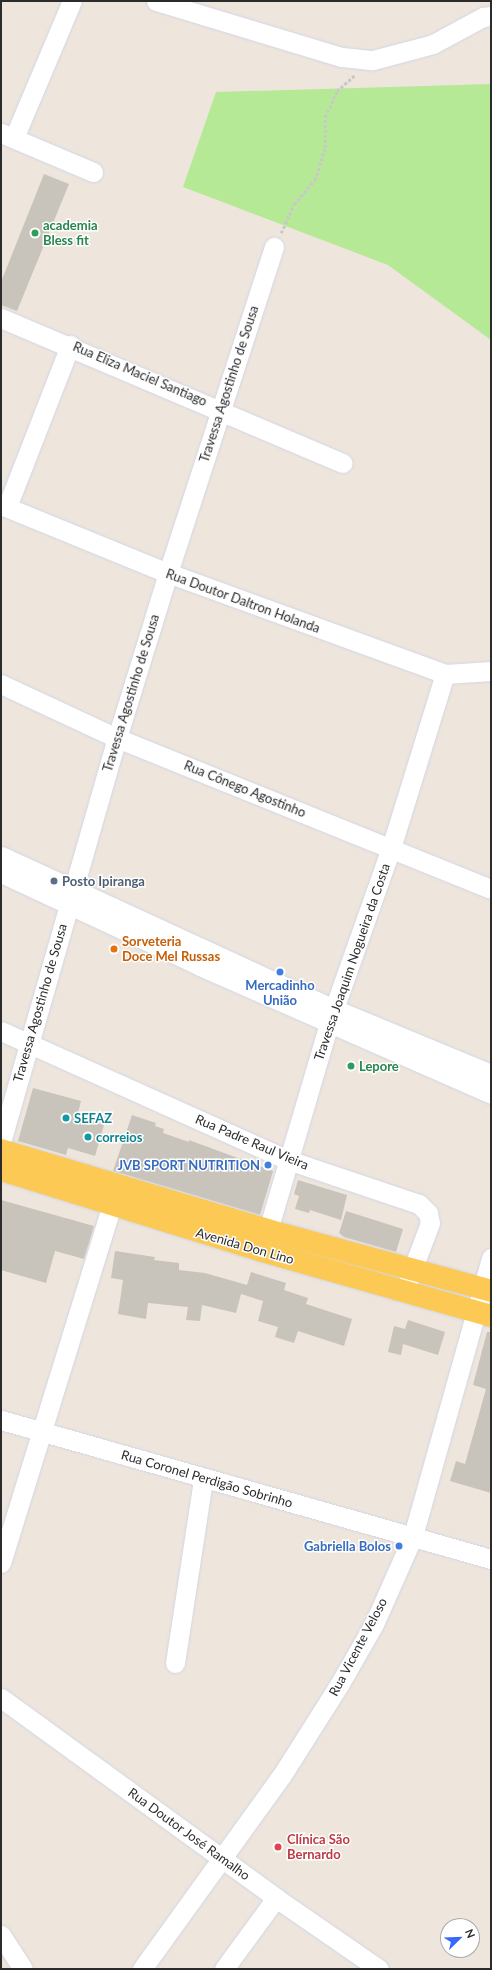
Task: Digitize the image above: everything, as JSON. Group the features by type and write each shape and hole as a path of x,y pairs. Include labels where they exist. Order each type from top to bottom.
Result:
{"main road":[{"name":"Avenida Don Lino","path":"1,1150 115,1196 262,1251 408,1281 487,1290"},
{"name":"Avenida Don Lino","path":"1,1170 267,1230 408,1281 483,1314"}],"street":[{"path":"72,1 7,135 93,172"},
{"path":"156,1 342,57 372,60 433,44 482,16 491,16"},
{"name":"Travessa Agostinho de Sousa","path":"1,1142 28,1042 117,738 220,409 274,247"},
{"name":"Rua Eliza Maciel Santiago","path":"1,318 70,345 343,463"},
{"path":"4,506 70,345"},
{"name":"Rua Doutor Daltron Holanda","path":"4,506 168,573 445,674 491,671"},
{"name":"Travessa Joaquim Nogueira da Costa","path":"262,1251 267,1230 332,1016 391,848 445,674"},
{"name":"Rua Cônego Agostinho","path":"1,684 117,738 491,889"},
{"path":"1,856 71,896 202,958 430,1058 491,1094"},
{"path":"1,873 71,896"},
{"name":"Rua Padre Raul Vieira","path":"1,1031 288,1160 426,1209 430,1223 408,1281"},
{"path":"430,1058 491,1074"},
{"path":"1,1563 41,1430 115,1196"},
{"name":"Rua Vicente Veloso","path":"142,1969 222,1856 282,1775 339,1685 374,1624 413,1536 483,1314 491,1258"},
{"name":"Rua Coronel Perdigão Sobrinho","path":"1,1420 41,1430 203,1479 413,1536 491,1559"},
{"path":"175,1663 203,1479"},
{"name":"Rua Doutor José Ramalho","path":"1,1698 222,1856 276,1898 379,1969"},
{"path":"224,1969 276,1898"},
{"path":"1,1935 23,1969"}],"path":[{"path":"274,247 294,204 315,180 325,148 325,117 337,91 372,60"}],"green space":[{"path":"491,84 491,340 388,265 183,187 216,92"}],"building":[{"name":"academia Bless fit","path":"44,174 69,184 17,311 1,305 1,282"},
{"name":"SEFAZ","path":"33,1088 81,1101 77,1117 104,1125 95,1156 68,1148 66,1155 18,1141"},
{"path":"132,1115 156,1123 155,1126 164,1129 163,1133 189,1142 189,1140 273,1171 260,1215 113,1171"},
{"path":"298,1180 347,1195 341,1220 310,1210 309,1213 295,1209 299,1196 294,1194"},
{"path":"1,1200 94,1226 84,1259 55,1251 46,1283 1,1270"},
{"path":"346,1211 403,1229 396,1252 344,1237 339,1233"},
{"path":"115,1251 155,1257 154,1260 179,1263 179,1270 205,1273 247,1285 251,1272 286,1283 284,1290 308,1298 306,1304 352,1319 344,1346 298,1331 294,1343 275,1337 278,1327 258,1321 263,1301 241,1294 236,1313 202,1305 200,1321 186,1320 188,1307 148,1303 146,1319 118,1314 123,1280 111,1278"},
{"path":"408,1320 445,1332 438,1355 403,1344 401,1355 388,1352 394,1326 405,1329"},
{"path":"487,1332 491,1332 491,1493 450,1481 456,1461 465,1464 486,1389 473,1385"}],"place":[{"name":"academia Bless fit","path":"35,233"},
{"name":"Posto Ipiranga","path":"54,881"},
{"name":"Sorveteria Doce Mel Russas","path":"114,949"},
{"name":"Mercadinho União","path":"280,972"},
{"name":"Lepore","path":"351,1066"},
{"name":"SEFAZ","path":"66,1118"},
{"name":"correios","path":"88,1137"},
{"name":"JVB SPORT NUTRITION","path":"268,1165"},
{"name":"Gabriella Bolos","path":"399,1546"},
{"name":"Clínica São Bernardo","path":"278,1847"}]}
